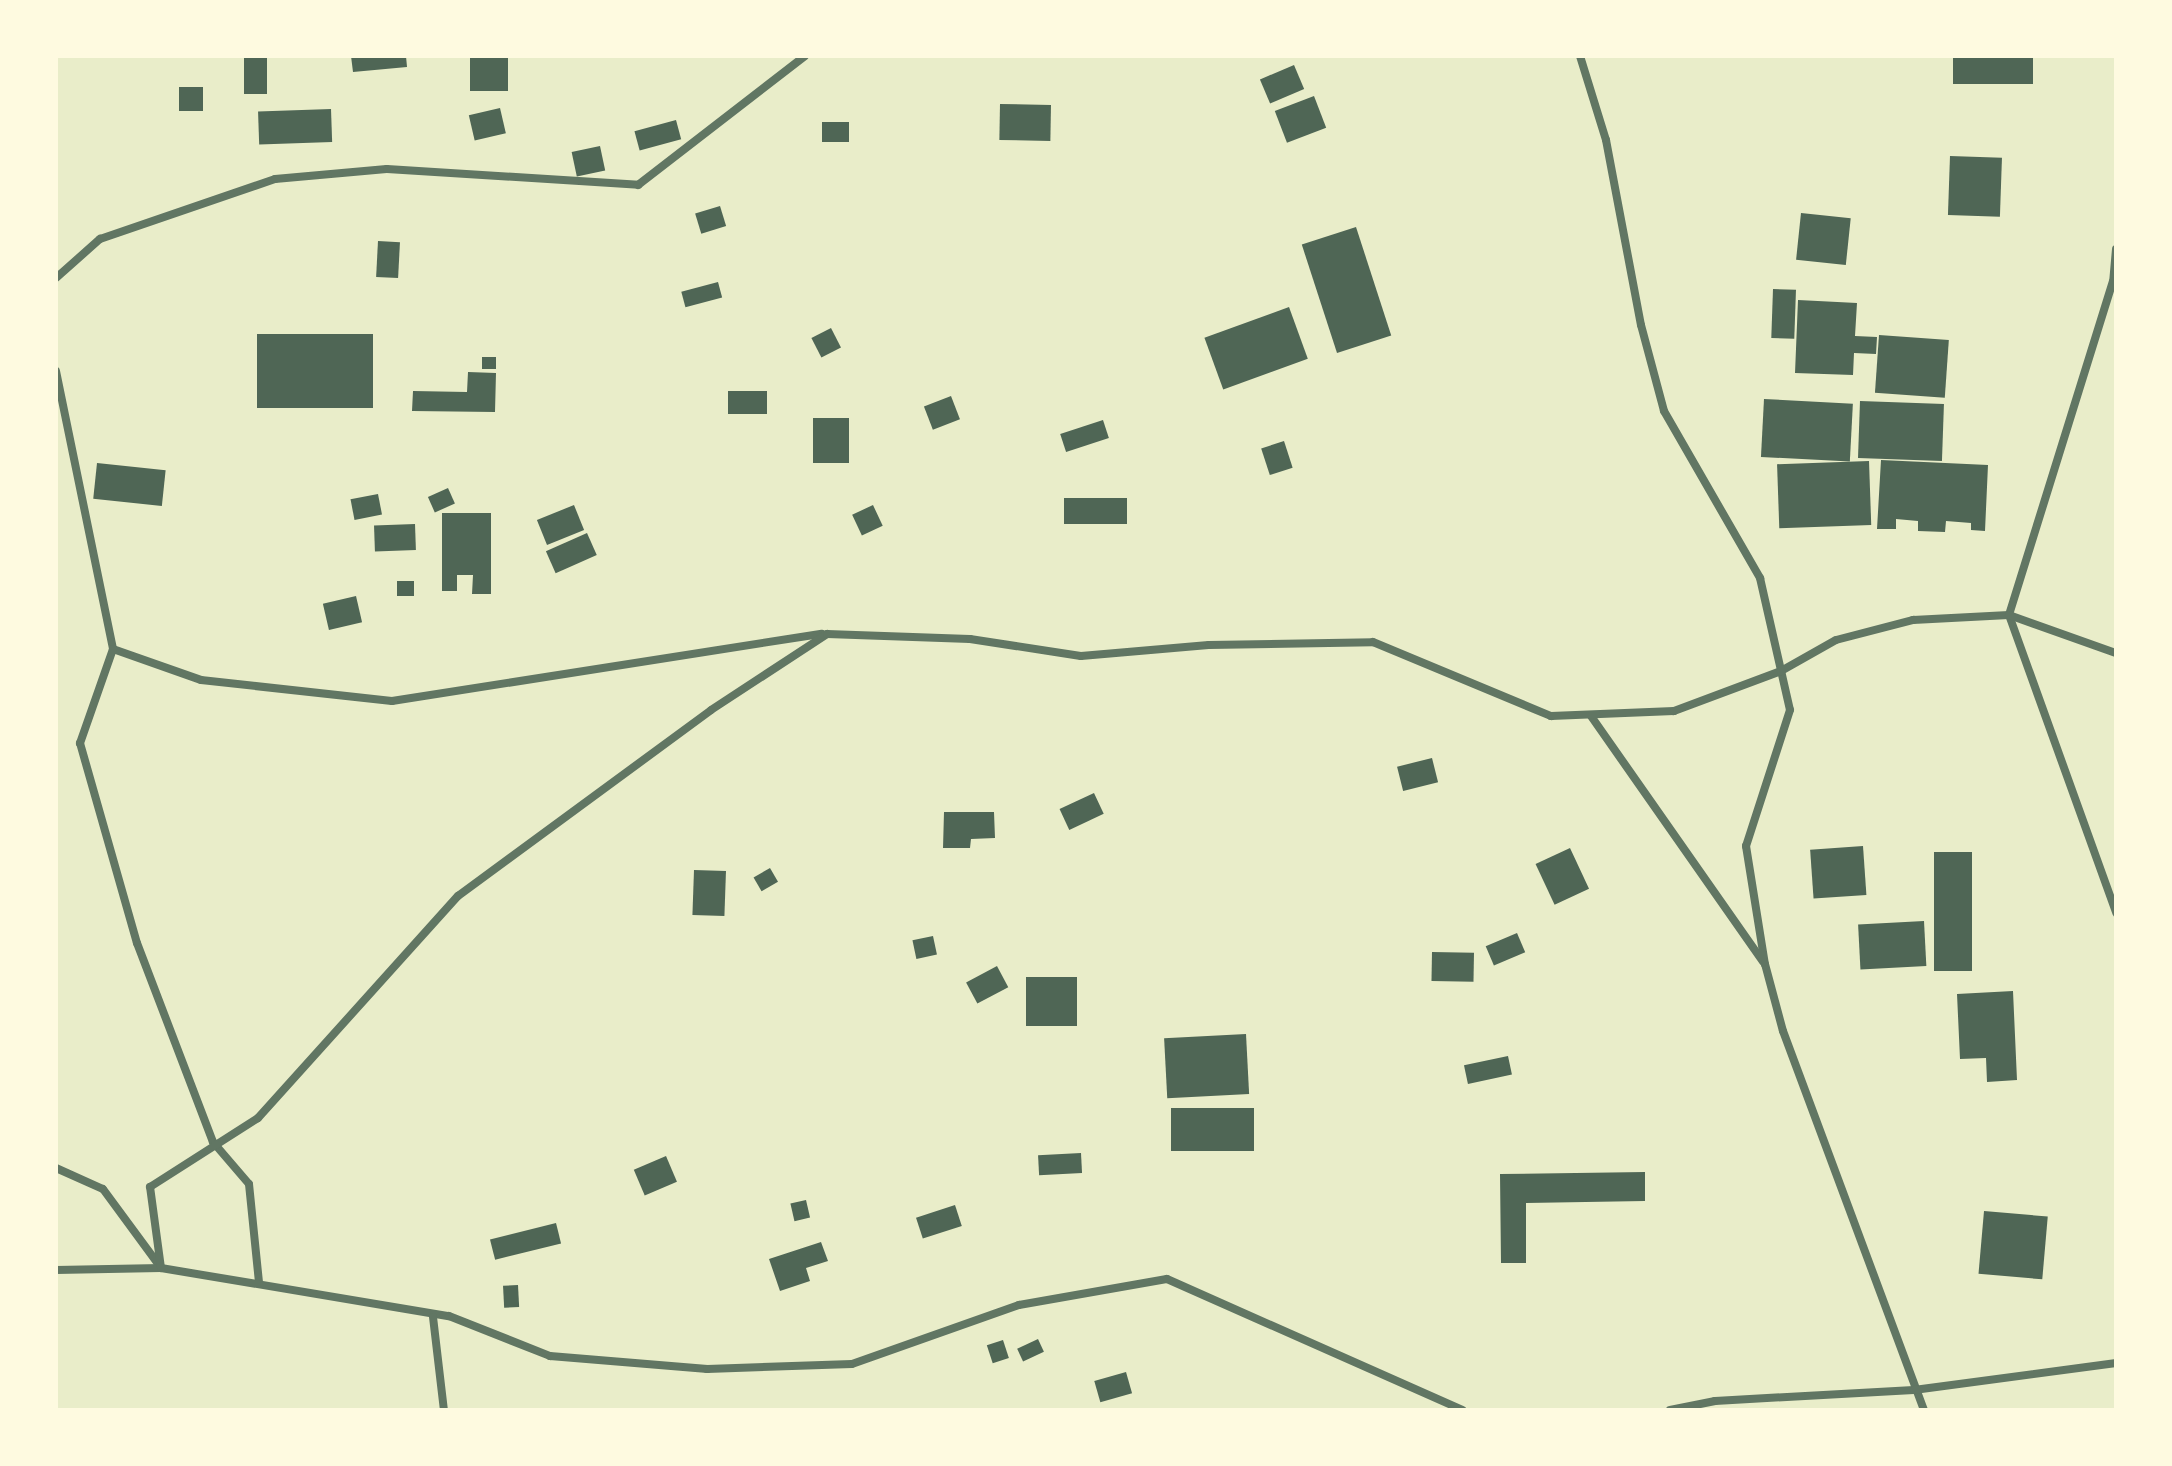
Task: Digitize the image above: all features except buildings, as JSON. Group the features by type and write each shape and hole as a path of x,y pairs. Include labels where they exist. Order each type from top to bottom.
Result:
{"street":[{"path":"56,278 100,239 275,179 387,169 638,185 805,56"},
{"path":"1580,56 1606,140 1641,325 1664,411 1760,578 1790,710 1746,846 1765,964 1783,1031 1924,1410"},
{"path":"2116,249 2113,281 2009,615 2116,913"},
{"path":"56,371 113,649 80,743 137,943 213,1142 249,1184 259,1283"},
{"path":"113,649 201,680 392,701 827,634 970,639 1081,656 1209,645 1373,642 1551,716 1674,711 1781,671 1836,640 1913,620 2009,615 2116,653"},
{"path":"161,1268 150,1187 213,1142 258,1118 458,896 711,710 827,634"},
{"path":"1591,716 1765,964"},
{"path":"56,1168 103,1189 161,1268"},
{"path":"56,1270 161,1268 259,1283 433,1317 449,1316 550,1356 707,1369 852,1364 1019,1305 1167,1279 1462,1410"},
{"path":"433,1317 444,1410"},
{"path":"1670,1410 1715,1401 1914,1390 2116,1363"}]}
